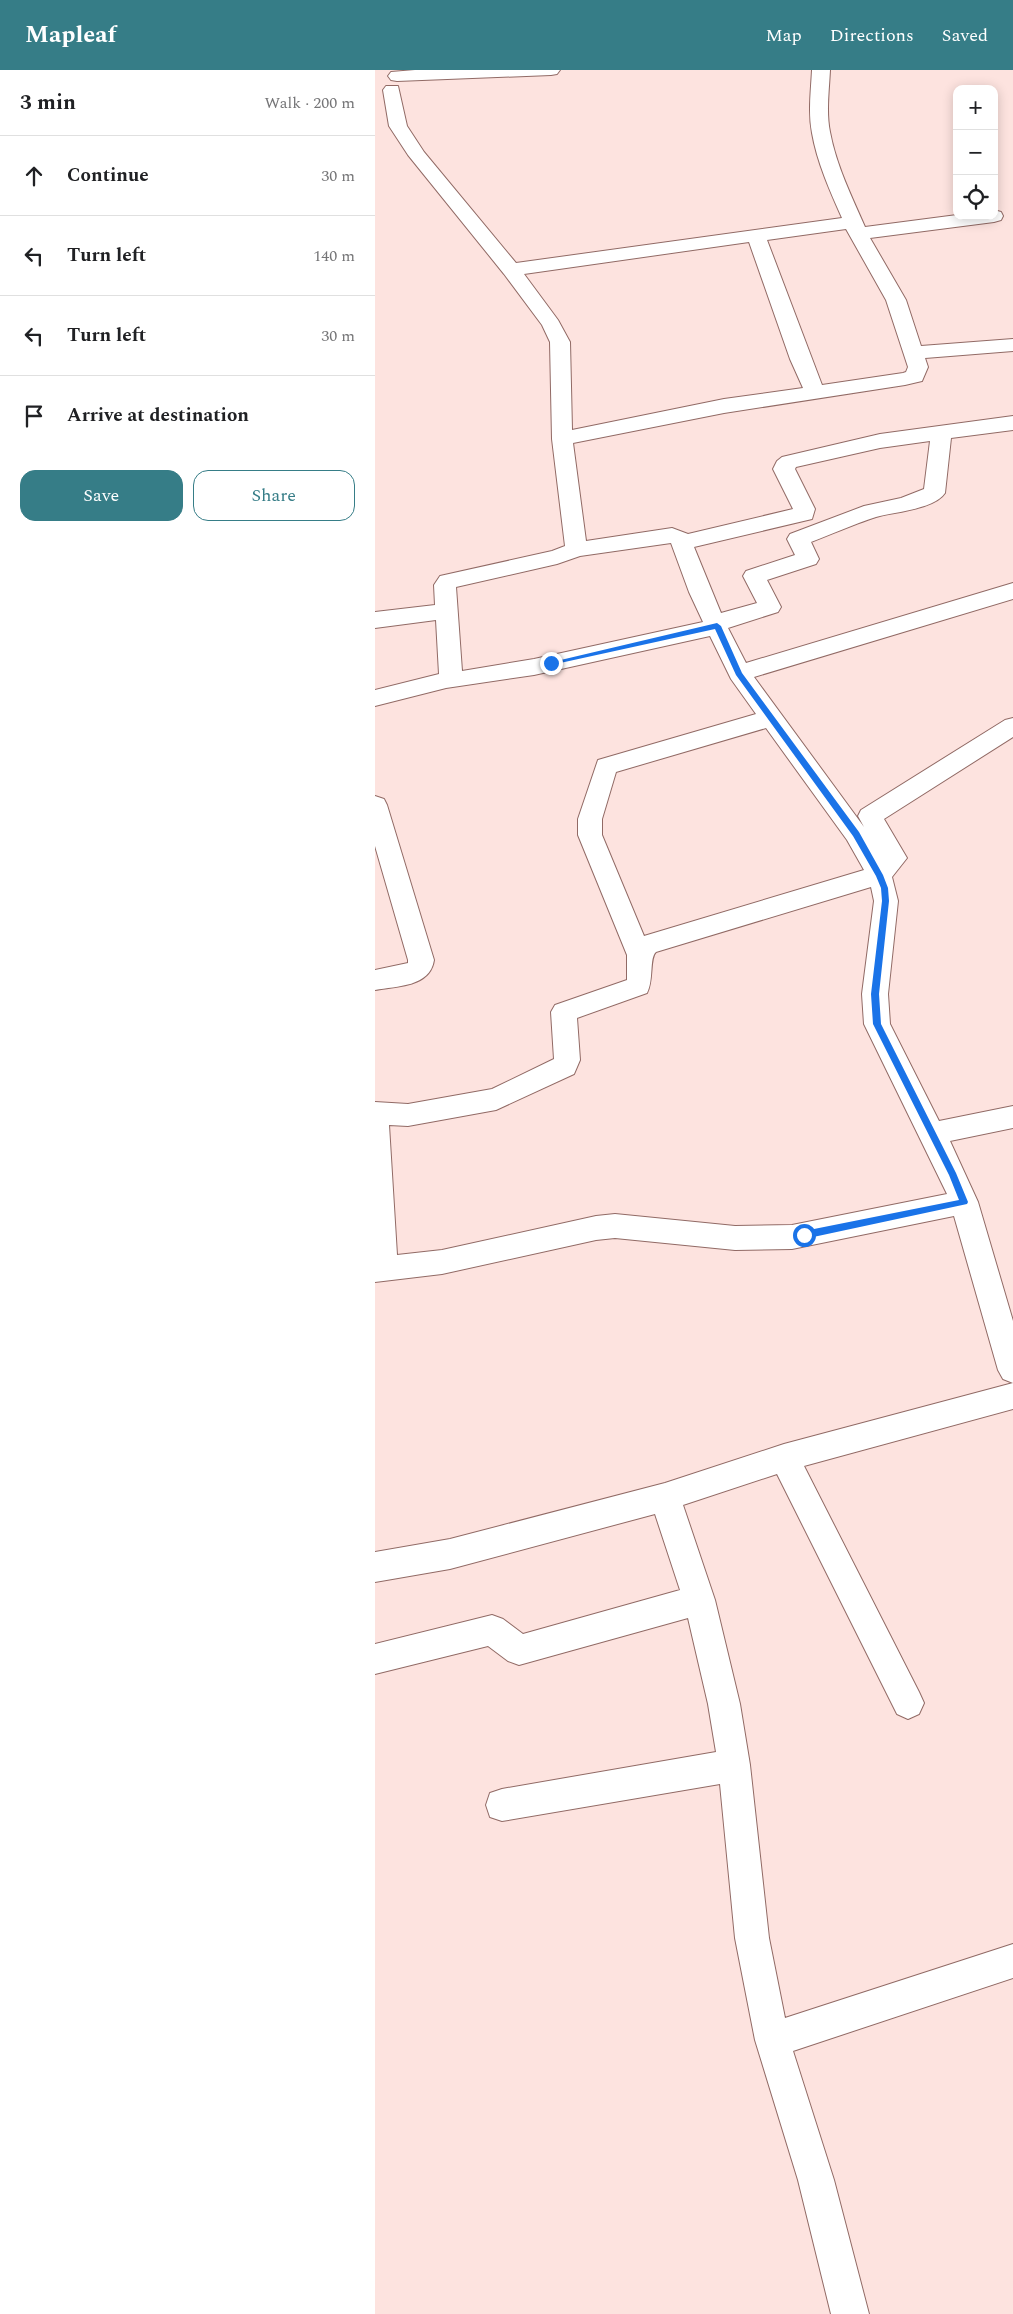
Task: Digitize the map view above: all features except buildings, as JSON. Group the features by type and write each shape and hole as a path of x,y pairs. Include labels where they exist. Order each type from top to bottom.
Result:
{"street":[{"path":"551,70 391,83 398,126 422,162 511,270 551,324 559,342 562,363 562,439 577,548"},
{"path":"562,439 724,406 915,376 918,367 896,300 855,228 834,178 821,133 819,111 821,70"},
{"path":"998,216 1013,214"},
{"path":"511,270 756,235 953,220"},
{"path":"756,235 800,359 815,393"},
{"path":"913,353 1013,345"},
{"path":"683,542 804,514 804,509 784,468 785,464 789,462 880,441 1013,424"},
{"path":"375,698 449,681 534,667 716,624 770,607 755,576 808,559 798,539 872,512 906,504 934,493 941,433"},
{"path":"449,681 453,675 445,585 449,581 557,557 577,548 673,535 683,542 700,592 739,674 856,834 879,875 886,901 875,994 877,1024 964,1202 1013,1370"},
{"path":"739,674 1013,591"},
{"path":"375,620 447,611"},
{"path":"771,718 606,766 590,819 590,835 639,954 638,986 564,1012 567,1060 565,1066 496,1099 408,1115 375,1114 380,1269 442,1262 596,1228 615,1226 735,1238 792,1237 964,1202"},
{"path":"639,954 647,945 879,875 895,858 870,816 1013,726"},
{"path":"375,806 383,863 421,960 420,968 415,972 375,980"},
{"path":"932,1134 1013,1117"},
{"path":"375,1568 450,1554 665,1497 784,1458 1013,1396"},
{"path":"784,1458 907,1703"},
{"path":"665,1497 699,1600 723,1704 734,1765 752,1938 772,2040 816,2180 850,2314"},
{"path":"375,1659 492,1630 519,1650 699,1600"},
{"path":"502,1804 734,1765"},
{"path":"772,2040 1013,1961"}],"route":[{"path":"551,663 717,626 739,674 856,834 879,875 886,901 875,994 877,1024 953,1175 964,1202 804,1235"}]}
